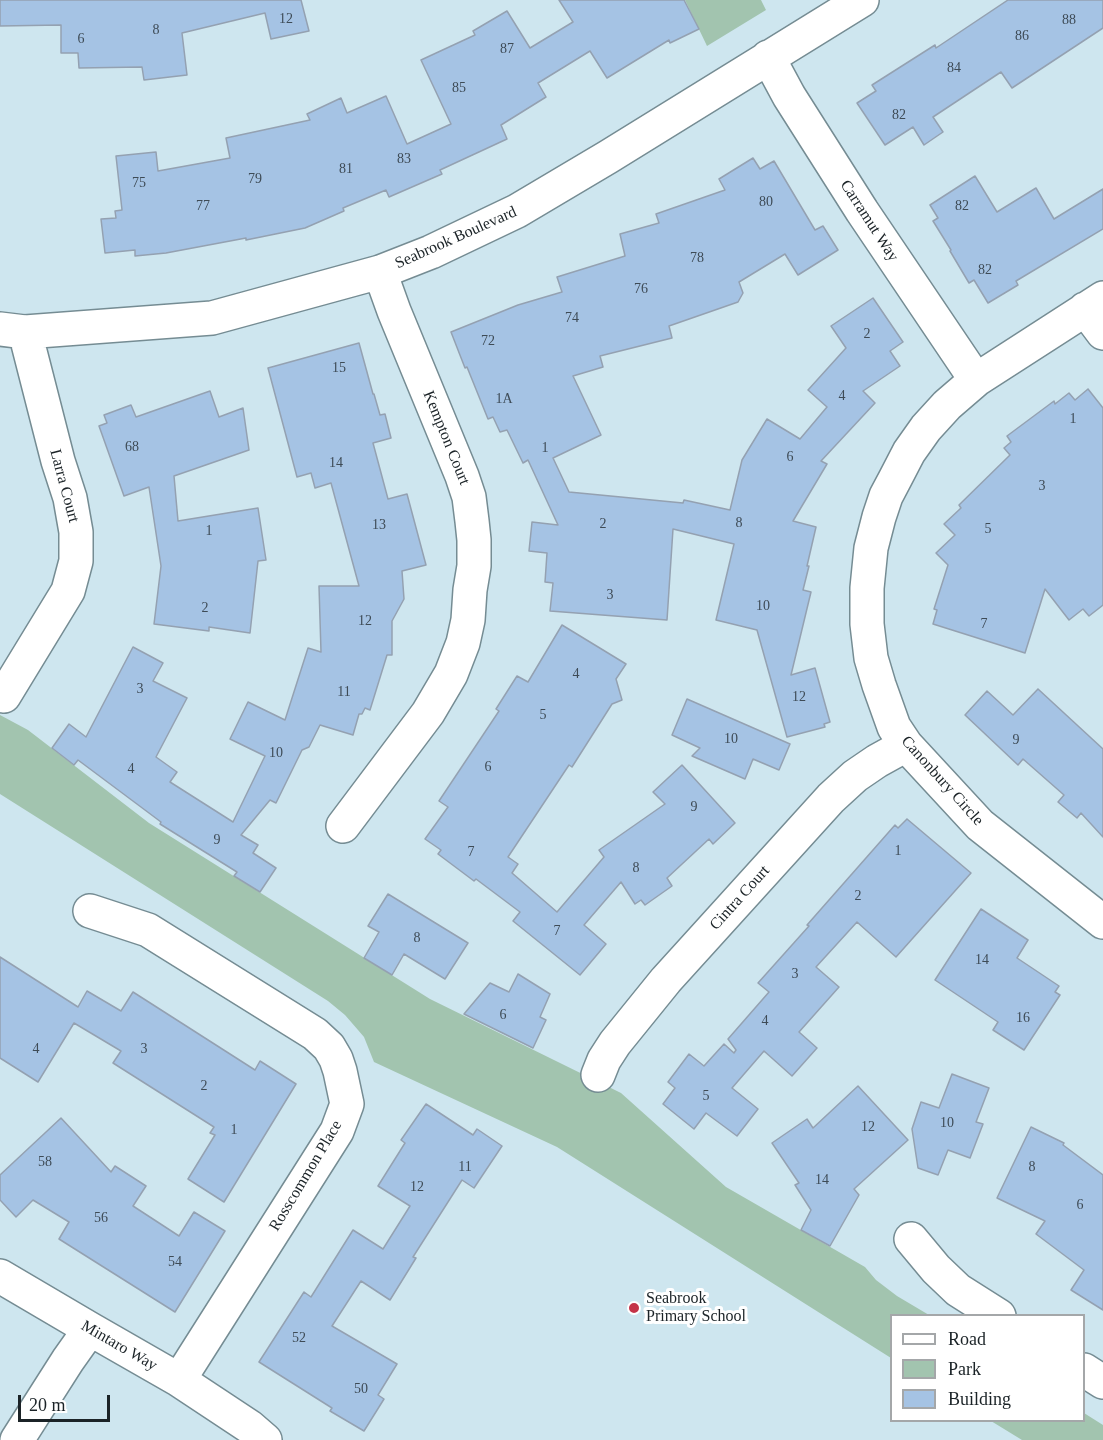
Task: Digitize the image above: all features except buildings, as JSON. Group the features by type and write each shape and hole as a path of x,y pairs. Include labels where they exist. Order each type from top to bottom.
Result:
{"street":[{"name":"Seabrook Boulevard","path":"13,331 212,318 380,272 442,247 517,212 862,0"},
{"name":"Carramut Way","path":"768,57 789,96 856,201 976,380"},
{"name":"Kempton Court","path":"343,826 428,713 451,674 463,643 468,620 474,566 474,540 469,497 380,272"},
{"name":"Canonbury Circle","path":"1097,313 976,380 947,405 926,428 909,452 886,496 879,517 871,548 867,588 867,624 871,658 888,713 906,745 980,825 1103,922"},
{"name":"Larra Court","path":"4,696 68,591 76,561 76,532 70,498 13,331"},
{"name":"Cintra Court","path":"598,1075 615,1043 666,980 831,798 877,760 906,745"},
{"name":"Rosscommon Place","path":"90,911 148,930 315,1034 329,1047 340,1071 346,1104 337,1131 179,1380"},
{"path":"911,1239 936,1269 958,1290 996,1314"},
{"name":"Mintaro Way","path":"0,1276 179,1380 266,1440"},
{"path":"16,1440 90,1329"},
{"path":"1085,1371 1103,1382"}],"green space":[{"path":"685,0 761,0 766,10 707,46"},
{"path":"0,715 28,730 149,823 430,999 621,1093 726,1187 865,1267 876,1280 897,1296 927,1314 890,1314 890,1357 557,1147 374,1062 364,1037 345,1015 328,1001 0,794"},
{"path":"1085,1414 1103,1425 1103,1440 1022,1440 993,1422 1085,1422"}],"place":[{"name":"Seabrook Primary School","path":"634,1308"}]}
